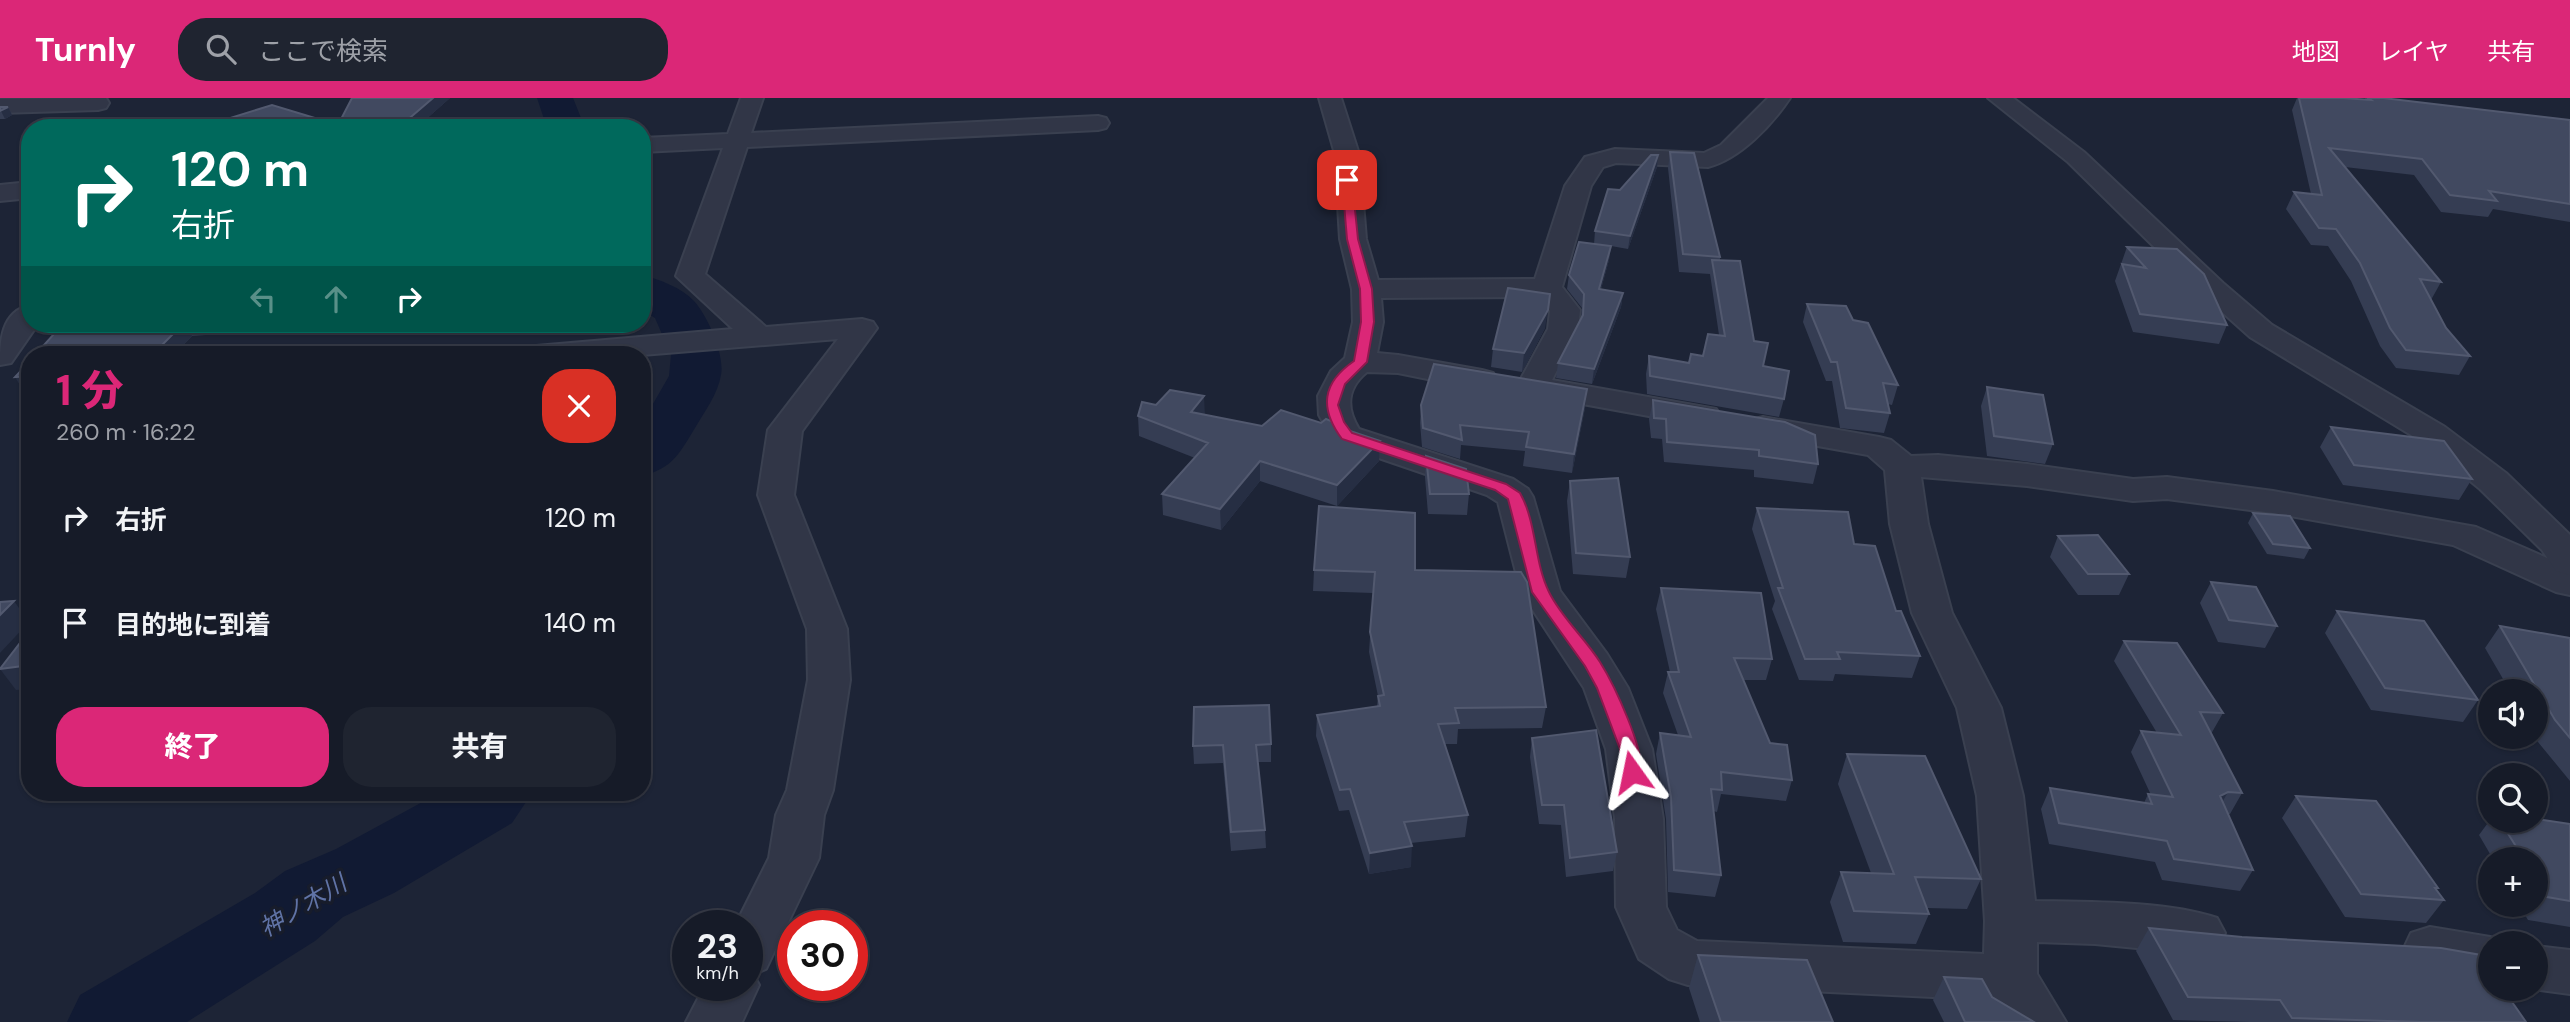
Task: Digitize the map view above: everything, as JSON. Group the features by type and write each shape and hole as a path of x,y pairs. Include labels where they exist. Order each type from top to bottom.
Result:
{"street":[{"path":"752,98 690,276 760,337"},
{"path":"1330,98 1347,154 1353,239 1366,289 1368,322 1360,362"},
{"path":"1547,288 1578,186 1594,162 1615,156 1708,160 1731,149 1734,143 1770,111 1779,98"},
{"path":"1999,98 2076,157 2213,289 2261,331 2433,434 2493,481 2566,551"},
{"path":"0,106 101,107"},
{"path":"651,145 1098,123"},
{"path":"0,193 21,191"},
{"path":"1366,289 1547,288"},
{"path":"1533,386 1563,329 1565,310 1547,288"},
{"path":"0,356 21,327"},
{"path":"648,346 862,328 785,429 776,495 827,629 829,680 810,790 800,815 794,858 763,921"},
{"path":"2010,978 1688,963 1657,944 1641,907 1639,819 1629,749 1606,688 1541,592 1515,496 1500,487 1347,436 1337,423 1332,405 1338,383 1347,372 1360,362 1398,364 1533,386 1879,447 1902,467 1909,524 1932,613 1979,708 2000,796 2011,921 2010,978 2038,1022"},
{"path":"1902,467 1938,466 2133,490 2168,488 2273,502 2463,535 2570,583"},
{"path":"2011,921 2095,923 2241,937"},
{"path":"2385,945 2424,947 2478,957"},
{"path":"2548,969 2570,972"},
{"path":"714,1022 724,1001"}],"building":[{"path":"352,98 433,98 408,119 341,119"},
{"path":"2299,98 2383,98 2570,120 2570,204 2489,191 2497,201 2450,195 2422,159 2329,148 2441,282 2420,279 2446,328 2470,356 2406,350 2390,328 2360,263 2336,229 2319,228 2294,192 2322,195"},
{"path":"272,105 318,119 227,119"},
{"path":"1670,152 1694,153 1720,257 1683,254"},
{"path":"1651,155 1658,155 1630,236 1595,231 1608,189 1620,190"},
{"path":"1579,242 1611,246 1599,289 1623,293 1594,369 1558,363 1583,315 1584,294 1569,275"},
{"path":"2127,247 2177,249 2204,274 2227,325 2140,314 2122,264 2146,268"},
{"path":"1712,260 1740,261 1754,341 1768,343 1763,366 1789,371 1784,399 1650,376 1649,356 1689,363 1691,354 1703,356 1708,334 1725,336"},
{"path":"1508,288 1550,294 1548,310 1524,353 1493,349"},
{"path":"1807,304 1846,306 1853,320 1868,323 1898,385 1883,383 1890,413 1846,408 1837,362 1831,362"},
{"path":"55,333 174,333 161,346 43,346"},
{"path":"1434,364 1587,389 1574,454 1526,447 1529,432 1460,425 1462,440 1423,428 1421,405"},
{"path":"1987,387 2043,395 2053,444 1994,436"},
{"path":"1170,390 1204,396 1191,412 1262,426 1281,410 1321,423 1326,419 1335,426 1380,441 1337,485 1260,461 1220,509 1162,494 1208,443 1138,416 1142,402 1156,405"},
{"path":"1653,400 1785,422 1815,435 1818,464 1759,456 1759,450 1667,442 1666,419 1654,418"},
{"path":"2331,427 2444,441 2472,479 2354,465"},
{"path":"1426,456 1466,469 1469,494 1430,494"},
{"path":"1618,478 1630,557 1576,553 1570,481"},
{"path":"1319,506 1415,513 1415,570 1521,572 1527,582 1546,707 1455,708 1459,723 1438,724 1468,815 1404,822 1412,846 1370,853 1350,789 1340,790 1317,715 1380,706 1378,696 1384,695 1370,632 1375,572 1314,570"},
{"path":"1757,508 1848,512 1854,544 1875,546 1896,611 1901,611 1920,656 1837,652 1840,659 1805,659 1778,588 1783,588"},
{"path":"2253,513 2290,516 2310,548 2273,544"},
{"path":"2098,535 2129,574 2088,574 2058,536"},
{"path":"2211,582 2256,587 2277,626 2229,620"},
{"path":"1661,588 1761,593 1772,659 1734,658 1770,743 1787,745 1792,780 1721,772 1722,790 1711,789 1721,875 1674,870 1671,797 1660,733 1691,737 1668,672 1679,672"},
{"path":"14,601 0,615 0,602"},
{"path":"2337,611 2424,621 2478,700 2385,688"},
{"path":"2500,626 2570,638 2570,738 2548,708 2548,679 2531,679"},
{"path":"2124,641 2177,643 2223,713 2200,712 2242,793 2228,792 2220,796 2253,870 2174,859 2167,841 2059,823 2050,788 2152,804 2148,794 2173,797 2141,731 2181,735"},
{"path":"21,642 21,666 0,669"},
{"path":"1269,705 1271,744 1256,745 1265,830 1231,832 1223,745 1193,746 1194,707"},
{"path":"1596,730 1617,852 1570,858 1564,805 1542,805 1532,738"},
{"path":"1847,754 1925,756 1981,879 1915,877 1929,914 1854,911 1841,872 1894,874"},
{"path":"2296,796 2376,801 2444,900 2361,894"},
{"path":"2548,821 2570,824 2570,901 2548,897 2548,847 2516,847 2508,833 2548,833"},
{"path":"2149,928 2242,937 2441,948 2478,954 2478,1001 2511,1001 2526,1022 2292,1018 2280,1000 2188,997"},
{"path":"1698,955 1807,960 1833,1022 1721,1022"},
{"path":"1944,977 1982,979 1992,997 2034,1022 1965,1022"}],"waterway":[{"name":"神ノ木川","path":"555,98 563,119"},
{"name":"神ノ木川","path":"651,295 676,310 696,355 695,376 684,401 651,450"},
{"name":"神ノ木川","path":"112,1022 285,917 314,894 365,871 487,801"}],"route":[{"path":"1347,180 1353,239 1366,289 1368,322 1360,362 1338,383 1332,405 1337,423 1347,436 1500,487 1515,496 1541,592 1606,688 1629,749 1632,772"}]}
